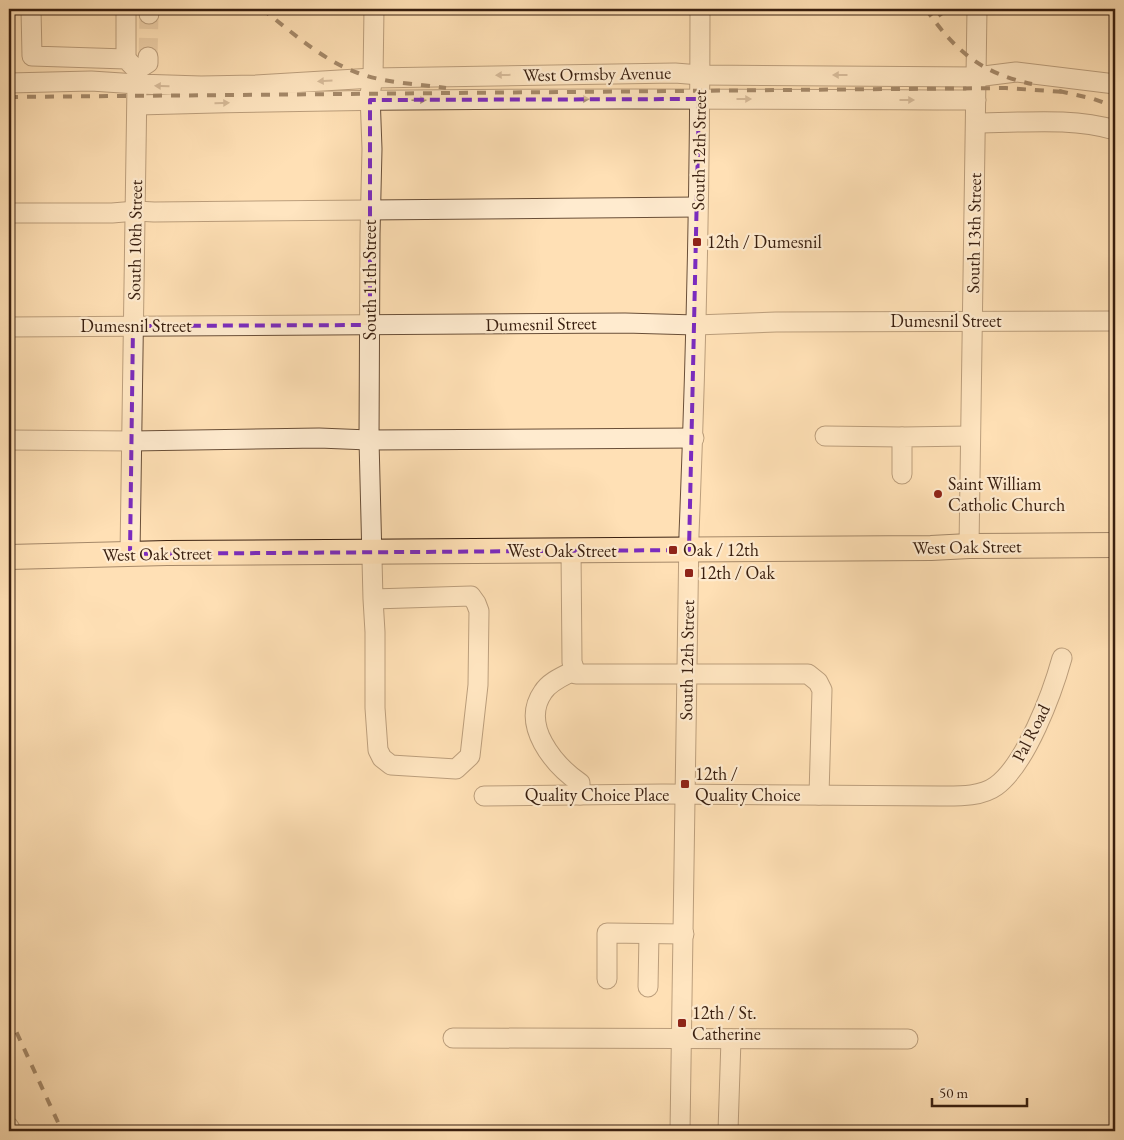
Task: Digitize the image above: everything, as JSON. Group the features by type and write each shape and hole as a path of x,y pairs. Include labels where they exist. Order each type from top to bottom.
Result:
{"main road":[{"name":"West Oak Street","path":"9,557 130,554 1115,545"}],"street":[{"path":"31,9 32,56 137,68"},
{"path":"126,9 137,68 138,105"},
{"name":"South 11th Street","path":"373,599 470,596 476,603 479,611 478,685 470,756 456,770 391,765 382,758 378,750 375,708 370,440 370,211 372,149 370,100 373,78 374,9"},
{"name":"South 12th Street","path":"680,1131 689,550 694,438 700,9"},
{"name":"South 13th Street","path":"968,546 977,9"},
{"name":"West Ormsby Avenue","path":"10,79 92,81 137,68 176,86 256,85 373,78 626,73 976,77 1016,72 1115,84"},
{"name":"West Ormsby Avenue","path":"138,105 370,100 976,100"},
{"name":"South 10th Street","path":"130,554 138,105"},
{"path":"976,123 1069,122 1100,125 1115,130"},
{"path":"9,213 698,208"},
{"name":"Dumesnil Street","path":"9,327 633,323 696,325 767,322 973,320 1115,321"},
{"path":"825,436 970,436"},
{"path":"902,436 902,474"},
{"path":"9,440 694,438"},
{"path":"572,551 572,662 576,674 808,674 818,682 822,690 819,795"},
{"name":"Pal Road","path":"981,793 995,786 1008,774 1020,756 1039,720 1055,683 1062,658"},
{"path":"575,670 558,678 543,691 537,704 536,723 545,749 568,775 580,783 580,795"},
{"name":"Quality Choice Place","path":"484,796 948,796 981,793"},
{"path":"607,980 607,933 684,934"},
{"path":"648,988 649,934"},
{"path":"452,1038 908,1040"},
{"path":"728,1131 731,1039"},
{"path":"9,1127 11,1131"}],"highlighted area":[{"path":"699,99 689,550 130,554 133,326 370,325 370,100"}],"tunnel":[{"path":"148,57 149,14"}],"railway":[{"path":"262,9 308,45 332,61 358,73 401,83 446,88"},
{"path":"926,9 948,37 971,58 998,74 1032,84"},
{"path":"936,9 945,22"},
{"path":"9,97 1006,88 1064,92"},
{"path":"1059,91 1094,99 1115,107"},
{"path":"9,1016 62,1131"}],"place":[{"name":"12th / Dumesnil","path":"697,242"},
{"name":"Saint William Catholic Church","path":"938,494"},
{"name":"Oak / 12th","path":"673,550"},
{"name":"12th / Oak","path":"689,573"},
{"name":"12th / Quality Choice","path":"685,784"},
{"name":"12th / St. Catherine","path":"682,1023"}]}
